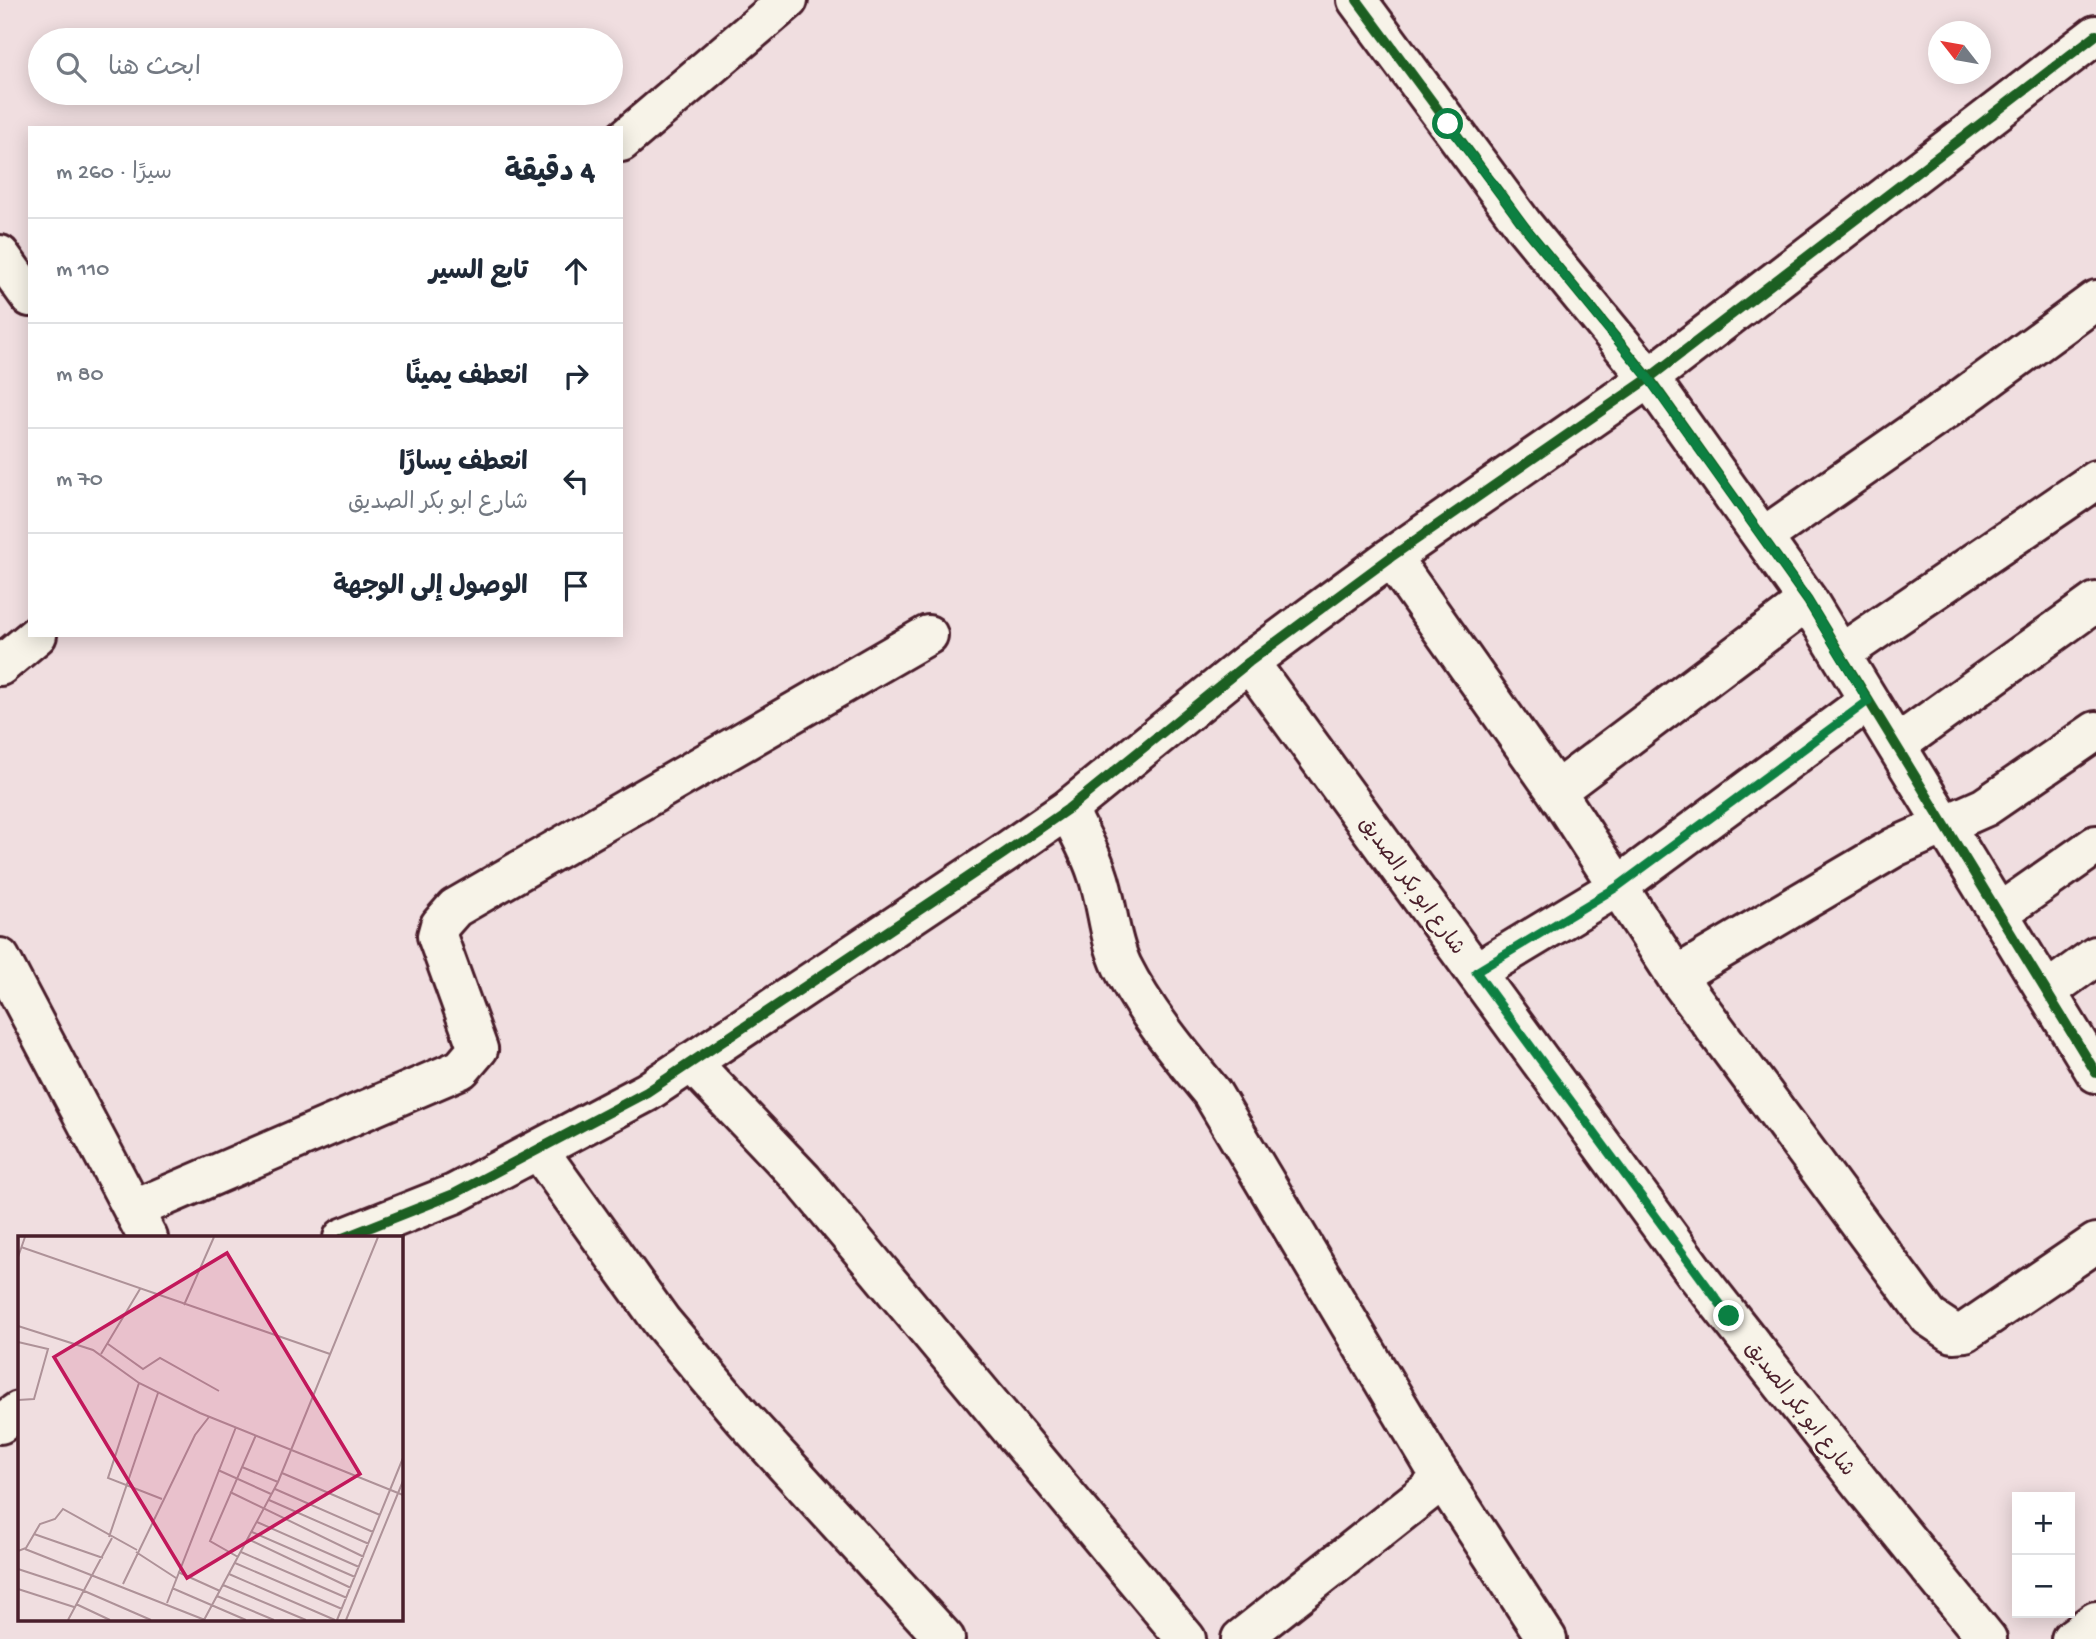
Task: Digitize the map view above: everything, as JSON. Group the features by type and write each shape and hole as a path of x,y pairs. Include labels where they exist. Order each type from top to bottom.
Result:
{"street":[{"path":"623,140 788,0"},
{"path":"1357,0 1524,226 1649,379 1808,601 1842,653 1868,701 1898,744 2046,992 2092,1057"},
{"path":"348,1236 454,1194 647,1092 1068,809 1249,662 1391,557 1649,379 2096,35"},
{"path":"0,255 28,294"},
{"path":"1763,537 1954,404 2096,300"},
{"path":"1842,653 2096,480"},
{"path":"1391,557 1556,791 1676,976 1929,1317 1953,1333 1965,1332 2096,1242"},
{"path":"1556,791 1808,601"},
{"path":"1898,744 2096,602"},
{"path":"0,958 141,1224 461,1069 478,1049 436,936 440,925 455,908 928,635"},
{"path":"0,666 35,637"},
{"name":"شارع ابو بكر الصديق","path":"1249,662 1696,1274 1987,1639"},
{"path":"1476,972 1617,887 1868,701"},
{"path":"1676,976 1895,847 1984,807 2096,731"},
{"path":"1068,809 1097,873 1109,929 1133,984 1176,1048 1212,1093 1443,1479 1547,1639"},
{"path":"1999,913 2096,845"},
{"path":"2046,992 2096,956"},
{"path":"691,1062 803,1180 1186,1639"},
{"path":"539,1151 662,1322 743,1418 945,1639"},
{"path":"0,1424 18,1412"},
{"path":"1241,1639 1443,1479"},
{"path":"2071,1639 2096,1621"}],"cycle path":[{"path":"1357,0 1524,226 1649,378 1808,601 2096,1073"},
{"path":"348,1236 454,1194 647,1092 1003,854 1068,809 1249,662 1391,557 1649,378 2096,35"}],"route":[{"path":"1448,124 1524,226 1649,379 1808,601 1842,653 1868,701 1753,789 1617,887 1476,972 1729,1316"}]}
